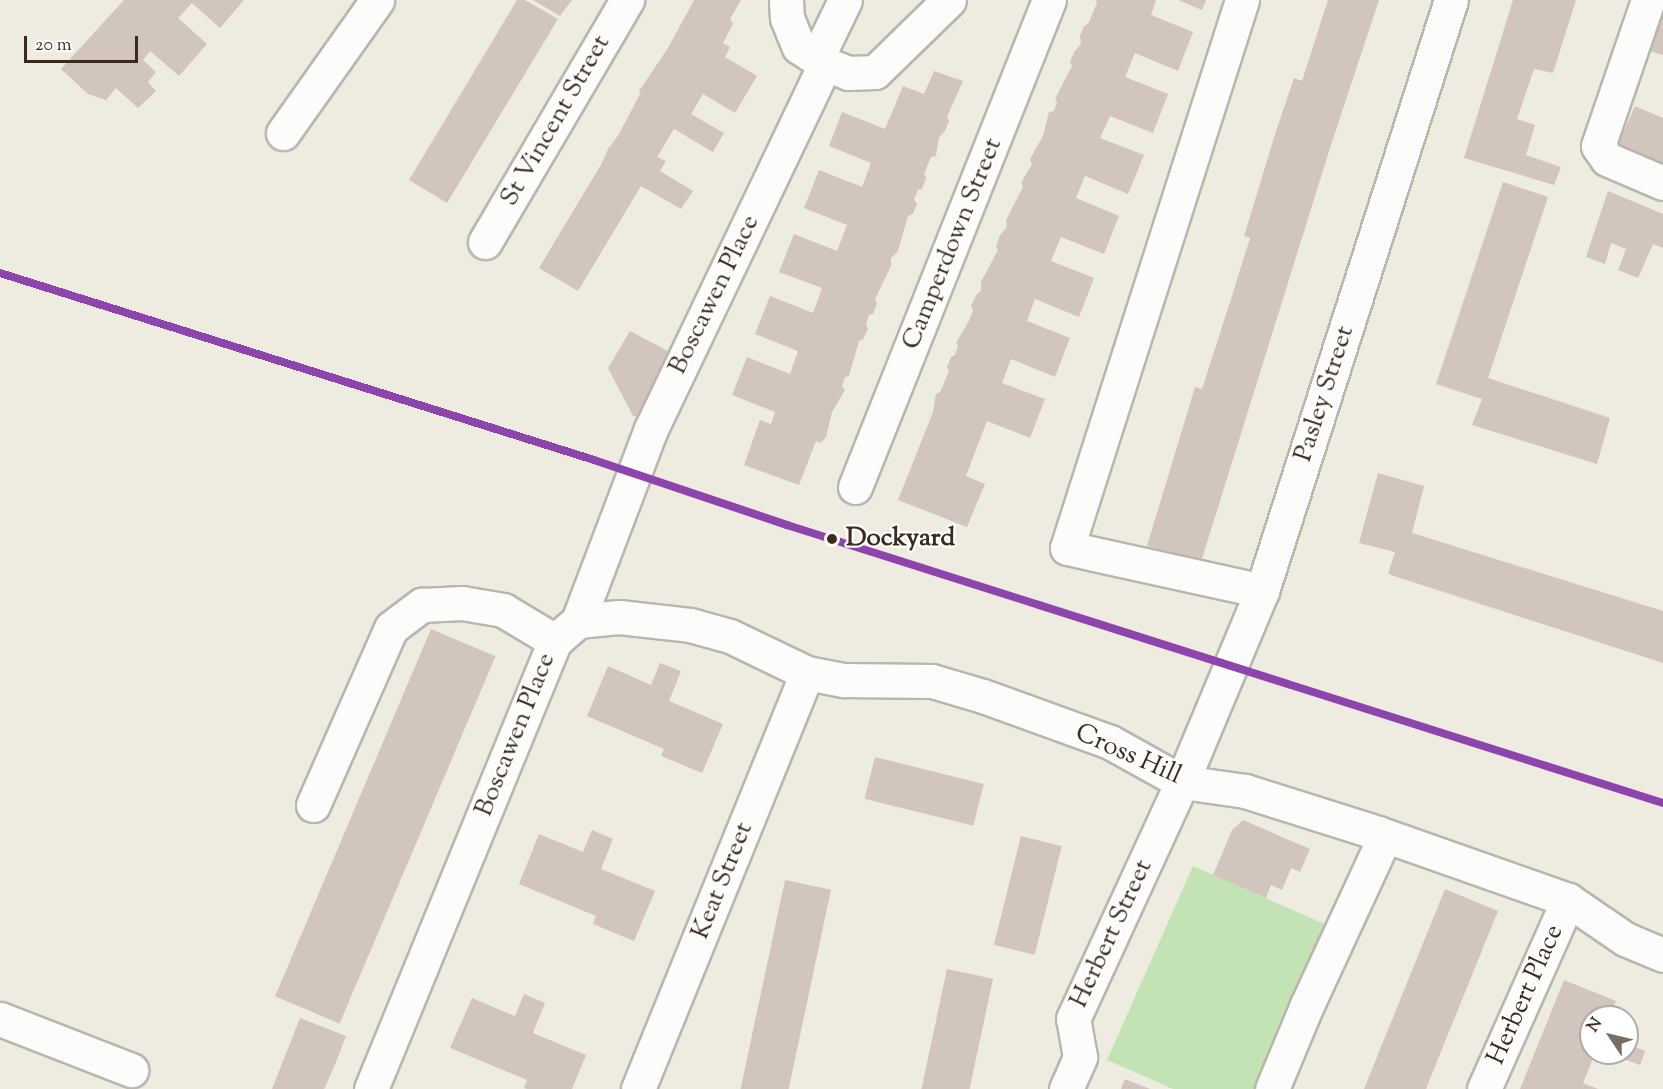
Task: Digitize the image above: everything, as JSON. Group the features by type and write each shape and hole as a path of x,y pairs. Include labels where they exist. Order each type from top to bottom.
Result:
{"street":[{"path":"283,133 377,0"},
{"name":"St Vincent Street","path":"485,242 627,0"},
{"path":"786,0 787,18 799,47 821,61 848,73 875,72 949,0"},
{"name":"Boscawen Place","path":"370,1089 651,429 821,61 845,0"},
{"name":"Camperdown Street","path":"855,487 1049,0"},
{"path":"1242,0 1067,548 1258,601"},
{"name":"Pasley Street","path":"1182,782 1258,601 1451,0"},
{"path":"1648,0 1598,146 1607,159 1663,183"},
{"path":"313,805 391,628 422,605 462,603 504,610 566,631"},
{"name":"Cross Hill","path":"566,631 619,617 690,625 730,636 807,673 844,680 932,681 988,698 1110,742 1182,782 1245,791 1385,836 1568,900 1626,939 1663,955"},
{"name":"Keat Street","path":"638,1089 807,673"},
{"name":"Herbert Street","path":"1065,1089 1080,1057 1073,1019 1182,782"},
{"path":"1272,1089 1307,1005 1385,836"},
{"name":"Herbert Place","path":"1484,1089 1568,900"},
{"path":"0,1019 131,1070"}],"green space":[{"path":"1193,866 1327,925 1254,1089 1173,1089 1107,1060"}],"building":[{"path":"124,0 244,0 220,28 192,3 178,18 207,44 179,76 150,51 143,60 156,72 148,82 156,91 138,108 116,88 106,100 88,94 61,69"},
{"path":"517,0 525,0 558,19 447,203 409,180"},
{"path":"533,0 572,0 560,16"},
{"path":"694,0 741,0 730,19 733,24 723,43 730,47 725,57 757,76 735,113 703,94 691,114 724,133 713,152 674,129 657,157 666,161 660,171 693,191 681,209 641,186 578,291 539,268 619,134 640,94 639,91 668,48"},
{"path":"1096,0 1156,0 1151,15 1193,32 1178,71 1135,53 1125,77 1168,94 1153,133 1110,116 1100,138 1144,155 1128,194 1085,176 1076,198 1119,216 1104,254 1061,237 1051,261 1094,278 1079,317 1035,299 1027,321 1070,338 1055,377 1011,359 1002,383 1045,399 1030,438 987,421 966,476 985,484 967,527 898,500 933,412 936,394 940,392 949,371 947,367 951,357 955,355 958,346 956,343 970,319 973,310 971,306 976,295 981,291 981,282 998,250 996,246 1000,235 1007,227 1006,220 1023,187 1021,183 1032,164 1030,159 1043,136 1049,112 1054,111 1057,102 1055,99 1072,66 1070,62 1074,52 1081,44 1080,36 1084,26 1088,24 1097,3"},
{"path":"1178,0 1206,0 1202,10"},
{"path":"1328,0 1379,0 1330,148 1201,562 1147,546 1195,387 1202,389 1250,238 1244,236 1276,131 1294,78 1302,81"},
{"path":"1513,0 1576,0 1553,73 1534,69 1517,119 1535,125 1526,155 1561,167 1554,185 1464,158"},
{"path":"1663,5 1663,55 1649,51"},
{"path":"934,71 963,81 947,117 949,121 945,131 939,137 936,156 931,157 924,174 926,178 922,189 918,190 914,200 917,204 913,214 908,216 898,251 891,258 891,266 875,299 877,303 866,325 868,329 863,339 859,341 849,376 845,377 842,386 845,390 832,412 826,437 821,443 816,441 799,485 744,465 760,420 771,424 775,412 732,395 747,357 790,374 798,351 755,334 770,296 813,313 822,288 779,272 794,234 837,251 847,225 804,208 819,170 862,187 871,163 829,146 842,112 885,129 903,86 924,94"},
{"path":"1635,106 1663,118 1663,171 1615,151"},
{"path":"1503,182 1548,197 1488,378 1610,418 1597,464 1472,425 1482,399 1436,384"},
{"path":"1608,191 1663,214 1663,248 1653,244 1638,278 1618,270 1626,249 1611,243 1605,264 1586,257"},
{"path":"630,331 673,354 641,416 633,416 608,368"},
{"path":"1378,473 1424,486 1412,533 1663,611 1663,663 1388,574 1395,552 1359,543"},
{"path":"431,629 495,656 340,1024 275,996"},
{"path":"660,663 681,671 669,701 723,724 702,773 661,756 664,749 587,716 608,666 651,685"},
{"path":"875,757 984,784 973,826 865,799"},
{"path":"1243,820 1310,849 1300,872 1291,868 1282,890 1271,885 1266,898 1213,875 1232,830"},
{"path":"592,830 613,839 601,869 655,891 634,941 593,924 596,916 519,884 539,834 583,852"},
{"path":"1021,836 1062,846 1035,955 994,945"},
{"path":"785,880 831,890 789,1089 741,1089"},
{"path":"1445,889 1498,911 1426,1089 1364,1089"},
{"path":"947,969 993,979 970,1089 921,1089"},
{"path":"1564,980 1616,1001 1614,1005 1579,1005 1579,1065 1590,1065 1583,1083 1598,1089 1520,1089"},
{"path":"524,994 545,1003 533,1033 586,1055 572,1089 524,1088 527,1080 450,1048 472,998 515,1016"},
{"path":"300,1018 346,1036 334,1067 324,1089 272,1089"},
{"path":"1639,1049 1645,1051 1639,1065"},
{"path":"1125,1079 1150,1089 1121,1089"}],"transit line":[{"path":"0,273 594,460 787,525 1663,803"}],"place":[{"name":"Dockyard","path":"832,539"}]}
